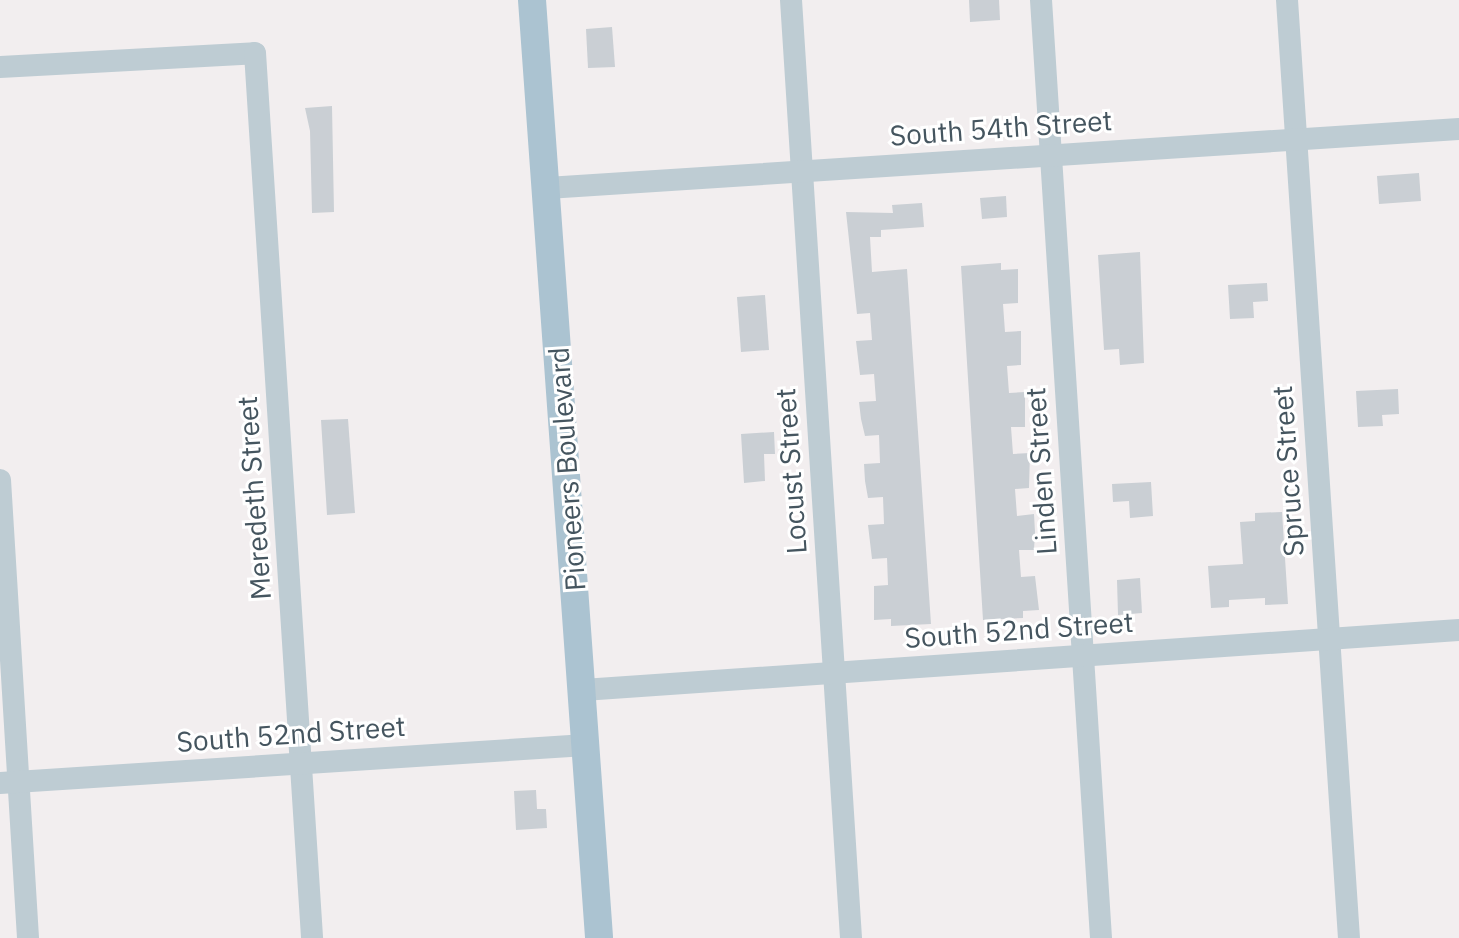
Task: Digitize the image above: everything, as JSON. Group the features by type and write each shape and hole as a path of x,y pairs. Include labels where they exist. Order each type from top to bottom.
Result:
{"main road":[{"name":"Pioneers Boulevard","path":"532,0 599,938"}],"street":[{"name":"Locust Street","path":"791,0 851,938"},
{"name":"Linden Street","path":"1041,0 1101,938"},
{"name":"Spruce Street","path":"1287,0 1349,938"},
{"name":"Meredeth Street","path":"0,67 255,53 312,938"},
{"name":"South 54th Street","path":"547,188 1459,129"},
{"path":"0,480 9,782 28,938"},
{"name":"South 52nd Street","path":"583,690 1459,630"},
{"name":"South 52nd Street","path":"9,782 586,745"}],"building":[{"path":"969,0 999,0 1000,20 970,22"},
{"path":"612,27 615,67 588,68 586,29"},
{"path":"332,106 334,212 312,213 310,131 305,108"},
{"path":"1419,173 1421,201 1379,204 1377,176"},
{"path":"1006,196 1007,217 982,219 980,198"},
{"path":"922,203 924,227 881,230 881,237 870,237 872,272 907,269 931,624 891,626 891,619 874,620 874,586 888,585 887,558 872,559 868,525 884,524 883,497 868,498 864,464 880,463 879,435 865,436 861,419 859,402 876,401 874,374 860,375 856,341 872,340 870,313 857,314 846,212 893,213 892,205"},
{"path":"1140,252 1144,363 1120,365 1119,349 1104,350 1098,255"},
{"path":"1001,263 1001,270 1018,269 1018,303 1003,304 1005,332 1021,331 1021,365 1007,366 1009,393 1025,392 1025,427 1011,427 1013,454 1030,453 1029,488 1015,489 1017,516 1034,514 1034,550 1019,550 1021,577 1035,576 1039,610 1023,611 1023,618 983,620 961,266"},
{"path":"1267,283 1268,301 1253,302 1254,318 1230,319 1228,285"},
{"path":"765,295 769,350 741,352 737,297"},
{"path":"1398,389 1399,414 1382,415 1383,426 1358,427 1356,391"},
{"path":"348,419 355,513 327,515 321,420"},
{"path":"774,432 775,454 764,454 765,481 744,483 741,434"},
{"path":"1151,482 1153,516 1130,518 1129,501 1113,502 1112,484"},
{"path":"1282,512 1288,604 1265,605 1265,598 1229,600 1229,607 1211,608 1208,566 1243,564 1240,522 1255,521 1255,513"},
{"path":"1140,578 1142,613 1118,615 1117,580"},
{"path":"536,790 537,809 546,809 547,828 516,830 514,791"}]}
